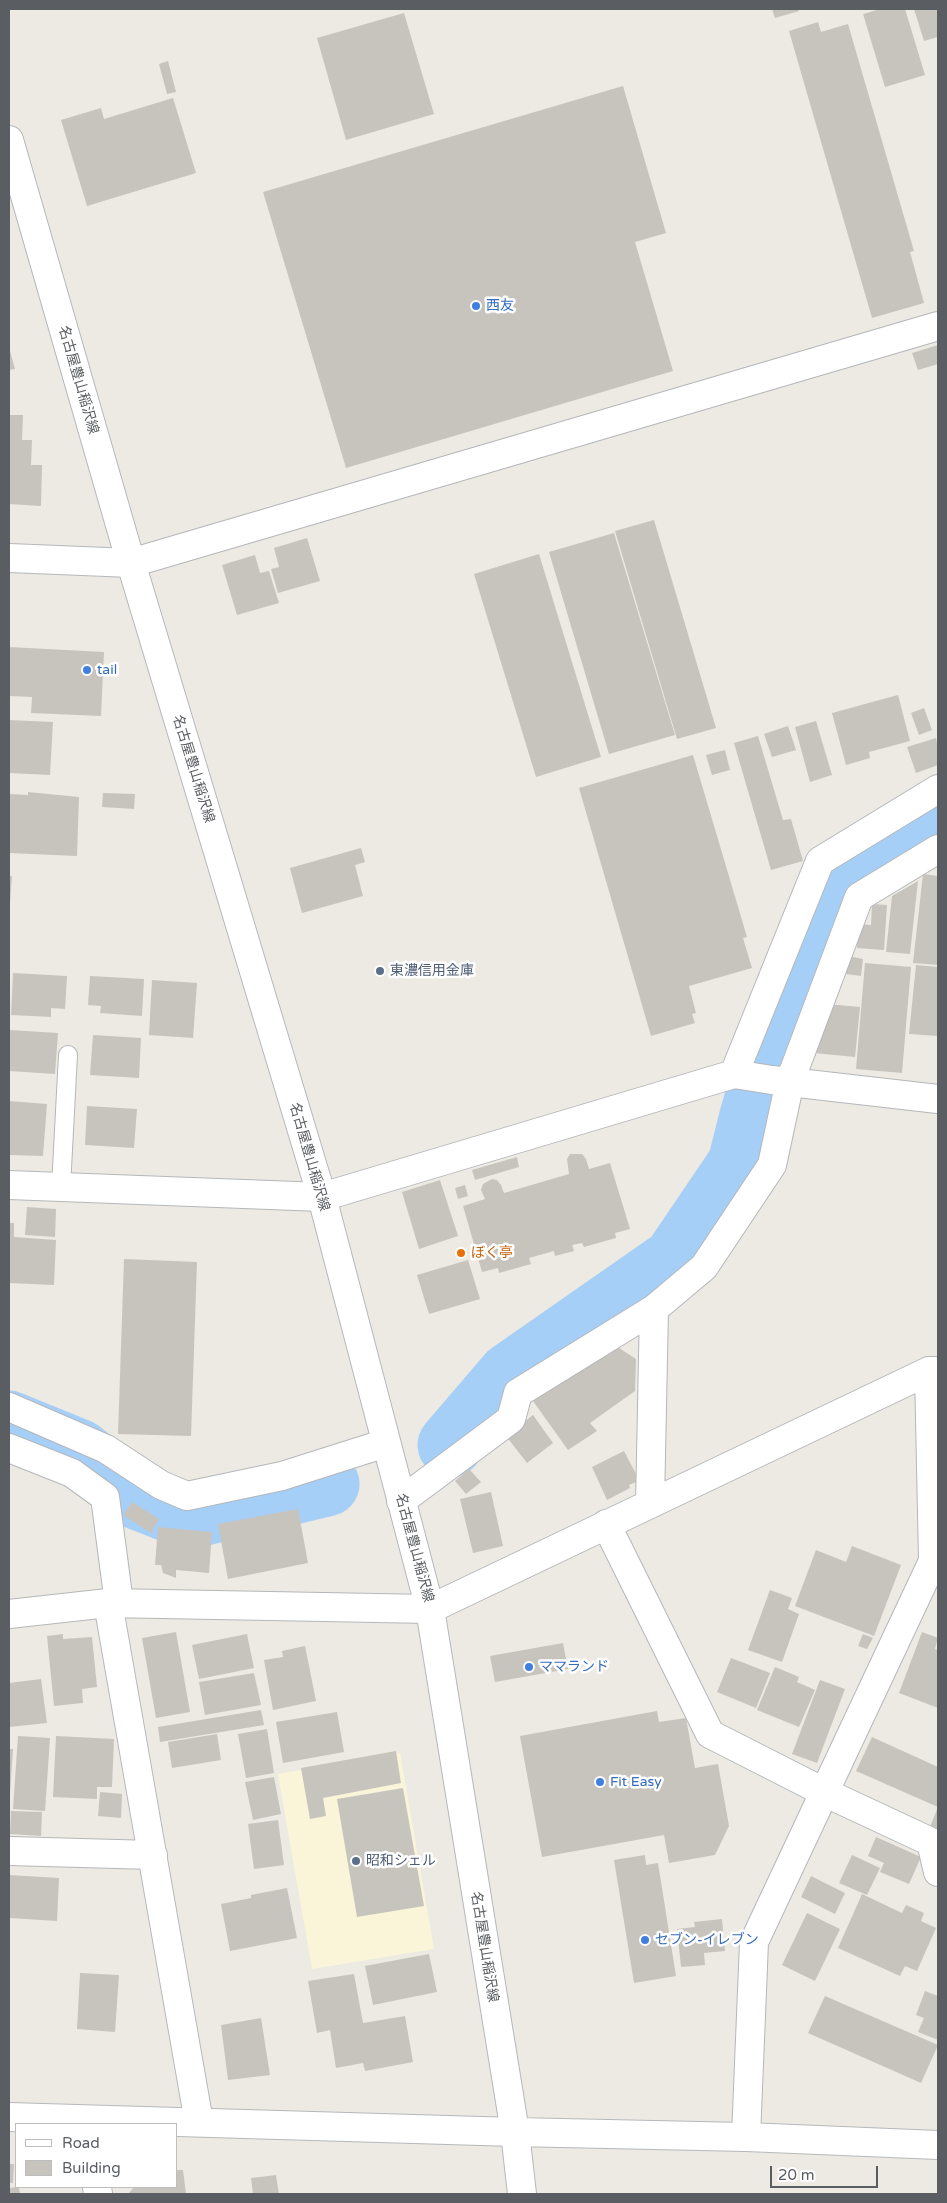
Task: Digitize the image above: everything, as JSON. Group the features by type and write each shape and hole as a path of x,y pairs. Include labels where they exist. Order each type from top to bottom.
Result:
{"street":[{"name":"名古屋豊山稲沢線","path":"9,140 131,563 322,1197 430,1609 514,2132 522,2194"},
{"path":"9,558 131,563 938,326"},
{"path":"401,1501 511,1419 518,1393 654,1308 704,1267 772,1165 762,1078 820,861 938,789"},
{"path":"762,1078 859,897 938,849"},
{"path":"9,1185 322,1197 762,1078 938,1099"},
{"path":"650,1504 654,1308"},
{"path":"9,1614 113,1603 430,1609 606,1524 934,1371 936,1561 754,1942 746,2137"},
{"path":"9,1407 106,1450 161,1485 187,1496 282,1476 386,1443"},
{"path":"9,1448 72,1473 105,1497 113,1603 152,1855 198,2122"},
{"path":"606,1524 710,1734 826,1793 931,1842 938,1872"},
{"path":"9,1851 152,1855"},
{"path":"9,2117 88,2122 198,2122 746,2137 938,2145"}],"lane":[{"path":"61,1187 68,1055"}],"shaded area":[{"name":"昭和シェル","path":"400,1753 434,1949 312,1969 278,1774"}],"building":[{"path":"772,9 798,9 799,11 775,18"},
{"path":"880,9 905,9 925,75 885,87 863,14"},
{"path":"914,9 938,9 938,37 924,41"},
{"path":"404,13 434,114 346,140 317,38"},
{"path":"818,22 821,32 848,24 914,251 910,252 924,303 872,318 789,31"},
{"path":"168,61 176,92 167,94 159,64"},
{"name":"西友","path":"623,86 666,233 635,242 673,371 346,468 263,192"},
{"path":"173,98 196,173 87,206 61,120 101,108 104,119"},
{"path":"938,345 938,364 918,370 912,353"},
{"path":"9,347 15,369 9,370"},
{"path":"9,415 23,415 22,440 32,440 31,465 42,465 41,506 9,504"},
{"path":"654,520 716,728 677,739 615,531"},
{"path":"614,533 675,735 609,754 549,552"},
{"path":"307,538 320,581 278,593 271,569 279,567 274,548"},
{"path":"539,554 601,757 536,777 474,574"},
{"path":"255,555 260,573 269,571 279,603 237,615 222,565"},
{"path":"9,647 104,652 101,716 31,713 32,697 9,696"},
{"path":"898,695 910,741 869,752 870,758 846,765 832,713"},
{"path":"924,708 932,730 919,735 911,713"},
{"path":"9,720 53,722 50,775 9,773"},
{"path":"816,721 832,775 810,782 795,727"},
{"path":"788,726 796,750 772,757 764,734"},
{"path":"758,736 783,820 791,819 803,861 771,870 734,743"},
{"path":"936,738 938,765 916,773 907,747"},
{"path":"725,750 730,770 712,775 706,755"},
{"path":"693,755 747,937 743,938 752,968 689,986 696,1013 692,1014 695,1023 651,1036 579,788"},
{"path":"28,792 79,797 77,856 9,853 9,794 28,795"},
{"path":"103,793 135,794 134,809 102,807"},
{"path":"361,848 365,862 355,865 363,896 302,913 290,868"},
{"path":"923,874 938,876 938,965 913,963"},
{"path":"9,876 12,876 10,903 9,903"},
{"path":"918,881 910,954 886,952 892,896"},
{"path":"872,904 887,905 884,950 857,948 858,924 871,925"},
{"path":"848,956 863,959 861,976 846,974"},
{"path":"865,963 911,967 902,1073 856,1069"},
{"path":"916,965 938,967 938,1036 909,1034"},
{"path":"13,973 67,976 65,1009 51,1008 51,1017 11,1015"},
{"path":"90,976 144,979 142,1016 100,1013 101,1006 88,1005"},
{"path":"152,980 197,983 193,1038 149,1035"},
{"path":"826,1004 860,1007 855,1057 814,1053"},
{"path":"10,1030 58,1033 55,1074 9,1071"},
{"path":"93,1035 141,1038 139,1078 90,1075"},
{"path":"9,1101 47,1104 43,1156 9,1155"},
{"path":"87,1106 137,1109 134,1148 85,1145"},
{"path":"570,1154 582,1154 586,1159 589,1169 610,1163 630,1229 615,1233 616,1238 584,1247 582,1243 572,1245 574,1251 555,1256 554,1251 529,1258 531,1264 499,1273 498,1268 482,1272 463,1206 485,1199 481,1190 483,1184 492,1179 497,1180 504,1193 569,1174 567,1159"},
{"path":"517,1157 519,1167 475,1180 472,1170"},
{"path":"440,1180 458,1236 419,1249 402,1192"},
{"path":"465,1185 468,1196 458,1199 455,1188"},
{"path":"27,1207 56,1209 55,1237 25,1235"},
{"path":"9,1223 14,1223 14,1237 56,1240 54,1285 9,1283"},
{"path":"124,1259 197,1262 191,1436 118,1434"},
{"path":"468,1260 480,1299 429,1314 417,1275"},
{"path":"613,1344 636,1359 635,1391 590,1423 597,1431 568,1450 533,1401"},
{"path":"533,1415 553,1443 527,1463 506,1436"},
{"path":"624,1451 636,1474 636,1482 629,1485 630,1488 607,1500 592,1467"},
{"path":"469,1469 481,1482 466,1494 455,1481"},
{"path":"491,1492 503,1546 473,1553 460,1499"},
{"path":"132,1502 159,1519 151,1533 123,1515"},
{"path":"298,1509 308,1563 228,1579 218,1524"},
{"path":"158,1527 212,1532 209,1573 176,1570 176,1578 163,1573 161,1565 155,1565"},
{"path":"852,1546 901,1565 874,1636 795,1606 816,1550 846,1562"},
{"path":"770,1590 792,1598 788,1609 799,1614 782,1662 748,1650"},
{"path":"176,1632 190,1712 156,1718 142,1638"},
{"path":"922,1632 938,1638 935,1649 938,1650 938,1708 899,1693"},
{"path":"63,1634 63,1639 92,1637 97,1687 82,1689 83,1703 54,1706 47,1636"},
{"path":"247,1634 254,1668 199,1679 192,1645"},
{"path":"863,1634 873,1638 867,1649 858,1646"},
{"path":"563,1643 568,1669 495,1682 490,1656"},
{"path":"305,1646 316,1701 273,1710 264,1660 283,1657 282,1651"},
{"path":"731,1658 770,1673 756,1708 717,1692"},
{"path":"775,1667 799,1677 797,1682 815,1690 799,1727 757,1710"},
{"path":"254,1673 261,1705 205,1715 199,1682"},
{"path":"41,1679 47,1723 9,1727 9,1683"},
{"path":"820,1680 845,1689 817,1763 792,1754"},
{"path":"261,1710 264,1725 160,1742 158,1727"},
{"path":"657,1711 659,1722 686,1718 695,1768 718,1764 729,1826 715,1855 669,1863 664,1835 542,1857 520,1736"},
{"path":"337,1712 344,1752 283,1763 276,1722"},
{"path":"267,1729 274,1773 246,1778 238,1734"},
{"path":"217,1734 221,1760 172,1768 168,1742"},
{"path":"18,1736 50,1738 45,1811 13,1809"},
{"path":"56,1736 114,1739 112,1787 97,1787 97,1799 53,1797"},
{"path":"872,1737 938,1767 938,1807 856,1771"},
{"path":"9,1749 13,1749 10,1794 9,1794"},
{"path":"396,1751 401,1783 323,1798 326,1816 310,1819 301,1768"},
{"path":"274,1777 281,1814 253,1820 245,1782"},
{"path":"403,1788 424,1906 357,1917 337,1799"},
{"path":"100,1792 122,1794 121,1818 98,1816"},
{"path":"938,1807 938,1831 930,1827"},
{"path":"11,1811 42,1812 41,1836 10,1834"},
{"path":"278,1820 284,1865 254,1869 248,1824"},
{"path":"876,1837 921,1857 909,1884 880,1872 884,1863 868,1856"},
{"path":"645,1855 646,1865 658,1863 676,1976 634,1983 614,1860"},
{"path":"852,1855 880,1868 867,1895 839,1883"},
{"path":"9,1875 59,1878 57,1921 9,1918"},
{"path":"811,1876 845,1893 835,1914 801,1897"},
{"path":"287,1888 297,1938 230,1951 221,1904 251,1898 251,1895"},
{"path":"862,1894 902,1913 906,1905 924,1913 921,1921 936,1928 917,1971 905,1966 900,1976 838,1948"},
{"path":"807,1913 840,1929 815,1981 782,1965"},
{"path":"722,1919 725,1951 704,1953 705,1965 681,1967 677,1929 695,1927 694,1922"},
{"path":"429,1954 437,1992 373,2005 365,1966"},
{"path":"80,1973 119,1975 115,2032 77,2029"},
{"path":"354,1974 363,2023 405,2016 413,2062 365,2071 363,2063 336,2068 330,2030 317,2033 308,1981"},
{"path":"925,1991 938,1996 938,2040 918,2032 924,2018 916,2015"},
{"path":"825,1996 938,2045 921,2083 808,2033"},
{"path":"261,2018 270,2075 228,2080 221,2025"},
{"path":"9,2164 14,2164 13,2183 9,2183"},
{"path":"178,2170 183,2170 186,2194 128,2194 133,2188 178,2188"},
{"path":"276,2175 279,2194 253,2194 251,2178"},
{"path":"9,2188 19,2188 20,2194 9,2194"}],"waterway":[{"path":"450,1445 510,1375 675,1260 740,1164 778,1029 837,882 938,815"},
{"path":"9,1423 78,1451 137,1497 188,1517 327,1484"}],"place":[{"name":"西友","path":"476,306"},
{"name":"tail","path":"87,670"},
{"name":"東濃信用金庫","path":"380,971"},
{"name":"ぼく亭","path":"461,1253"},
{"name":"ママランド","path":"529,1667"},
{"name":"Fit Easy","path":"600,1782"},
{"name":"昭和シェル","path":"356,1861"},
{"name":"セブン-イレブン","path":"645,1940"}]}
